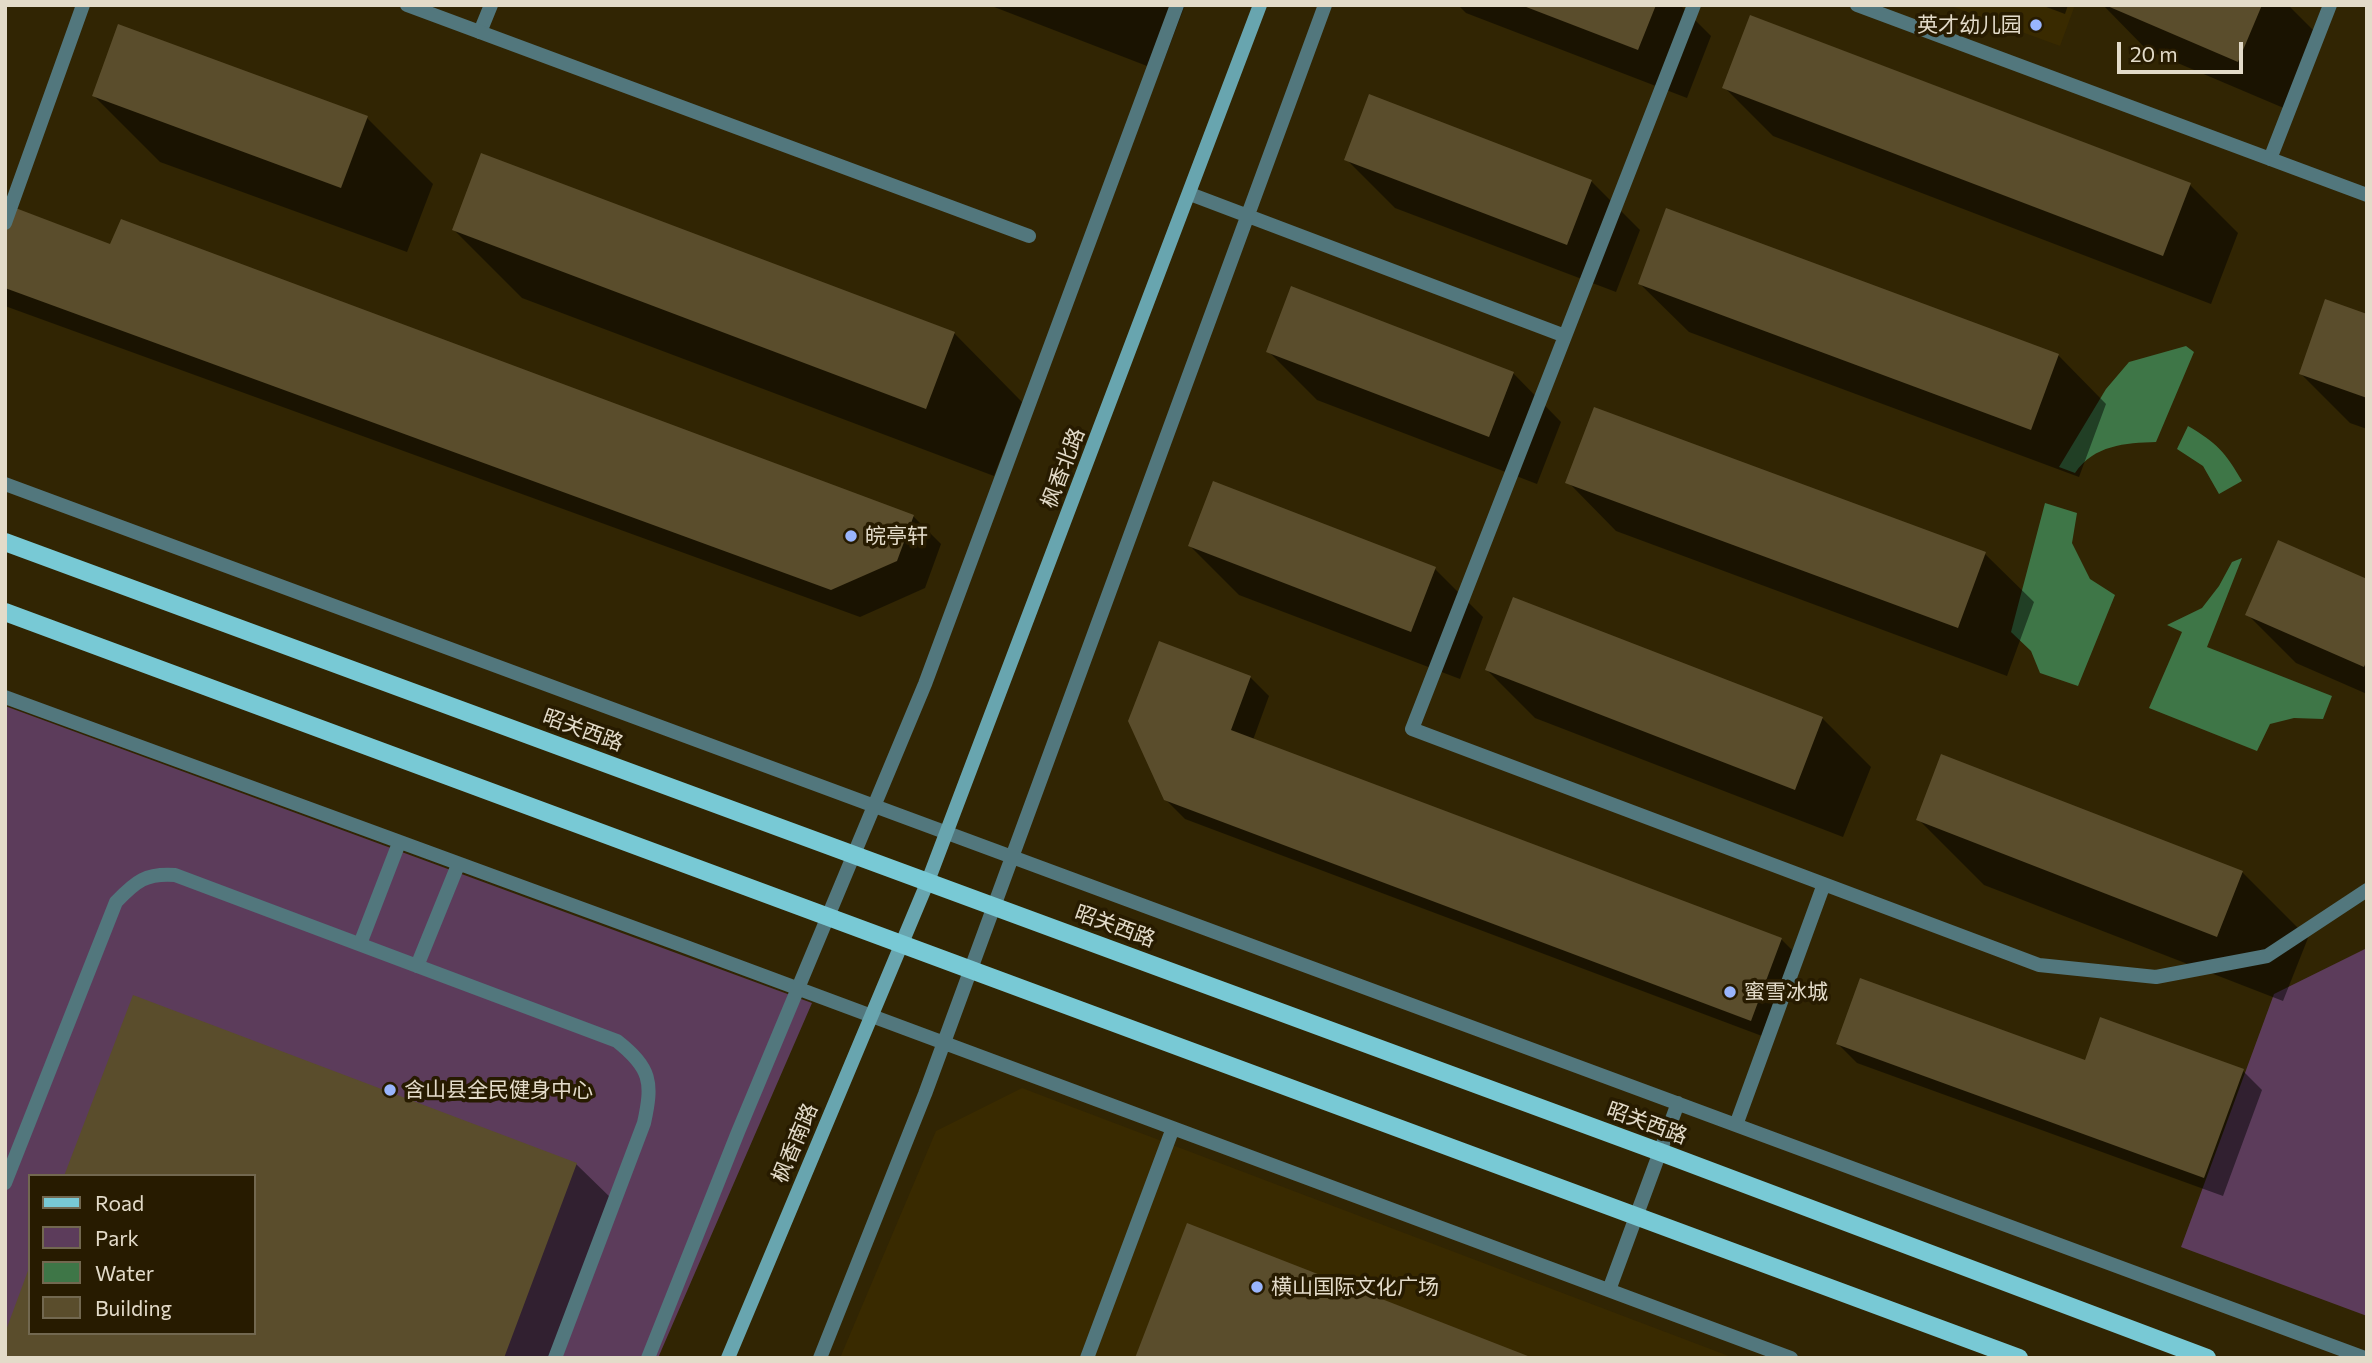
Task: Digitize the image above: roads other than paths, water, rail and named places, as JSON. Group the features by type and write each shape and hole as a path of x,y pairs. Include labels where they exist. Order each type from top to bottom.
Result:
{"main road":[{"name":"枫香北路","path":"902,944 1261,5"},
{"name":"昭关西路","path":"5,542 1660,1152 2207,1358"},
{"path":"5,611 2018,1358"},
{"name":"枫香南路","path":"728,1358 902,944"}],"street":[{"path":"5,223 83,5"},
{"path":"407,5 1029,236"},
{"path":"480,32 491,5"},
{"path":"648,1358 738,1132 925,684 1177,5"},
{"path":"820,1358 944,1043 1325,5"},
{"path":"1694,5 1412,729 2039,965 2156,977 2267,957 2367,890"},
{"path":"1857,5 2367,195"},
{"path":"2270,159 2330,5"},
{"path":"1190,194 1565,336"},
{"path":"5,484 2365,1358"},
{"path":"5,697 1791,1358"},
{"path":"360,944 399,843"},
{"path":"417,966 458,865"},
{"path":"5,1183 116,902 142,878 159,874 175,875 617,1041 636,1056 646,1074 650,1094 644,1123 555,1358"},
{"path":"1736,1125 1824,884"},
{"path":"1609,1290 1678,1103"},
{"path":"1087,1358 1174,1128"}],"water":[{"path":"2186,346 2194,352 2156,442 2111,447 2091,456 2075,473 2059,467 2106,389 2129,362"},
{"path":"2188,426 2220,449 2242,481 2219,494 2203,466 2177,449"},
{"path":"2045,503 2077,513 2072,543 2090,579 2115,595 2078,686 2040,673 2031,651 2011,632"},
{"path":"2242,558 2207,647 2332,696 2323,719 2294,718 2270,724 2257,751 2149,708 2182,632 2167,625 2202,608 2219,586 2232,562"}],"place":[{"name":"英才幼儿园","path":"2036,25"},
{"name":"皖亭轩","path":"851,536"},
{"name":"蜜雪冰城","path":"1730,992"},
{"name":"含山县全民健身中心","path":"390,1090"},
{"name":"横山国际文化广场","path":"1257,1287"}]}
